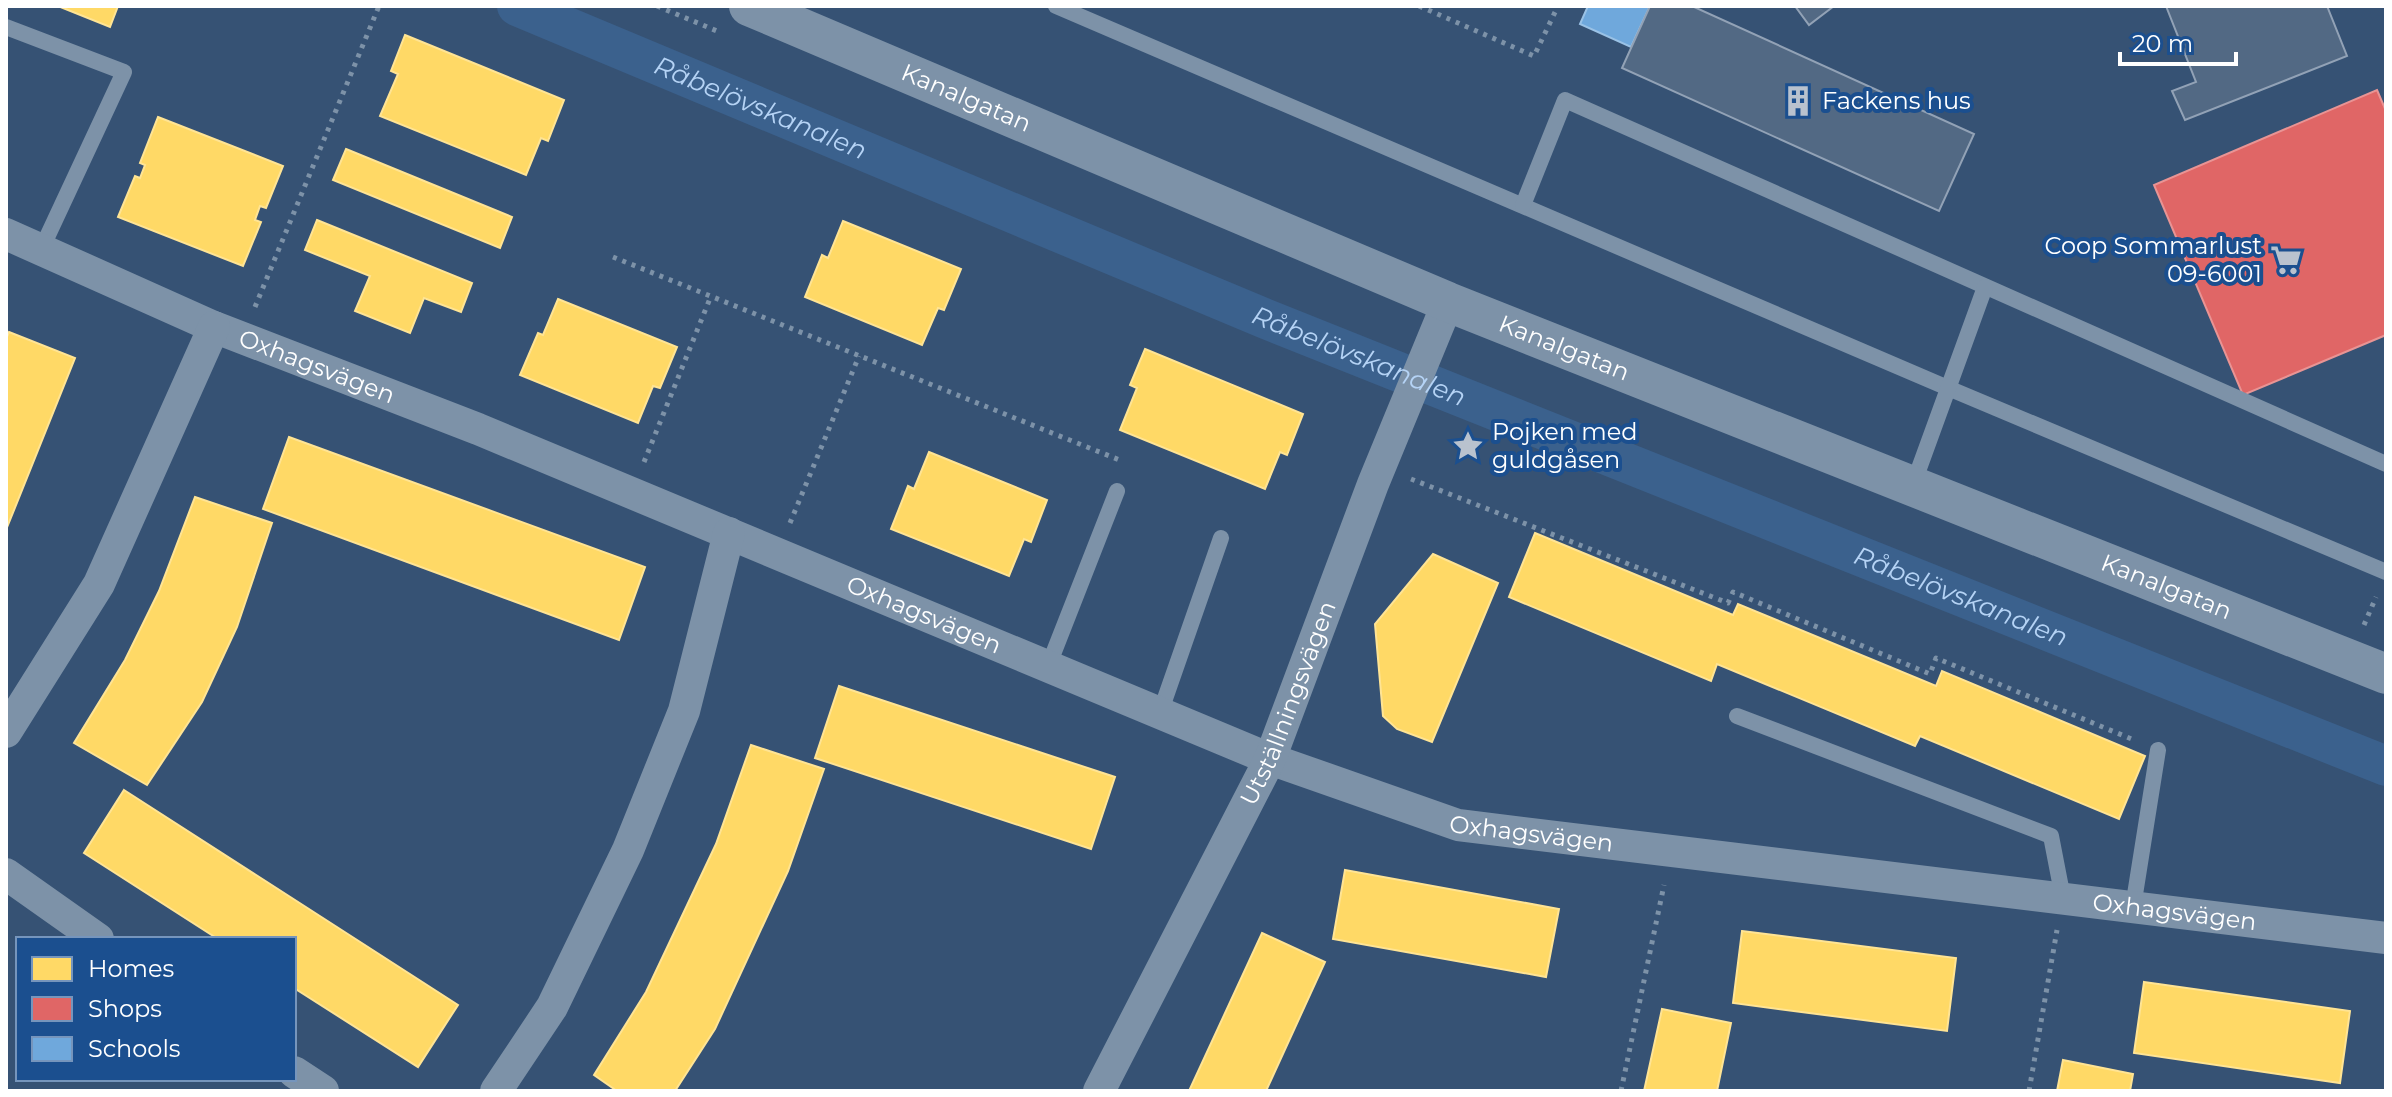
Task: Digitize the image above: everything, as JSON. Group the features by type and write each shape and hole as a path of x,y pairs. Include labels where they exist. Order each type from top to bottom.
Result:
{"street":[{"name":"Kanalgatan","path":"773,11 1448,302 2386,674"},
{"name":"Oxhagsvägen","path":"6,234 228,332 478,429 1270,759 1458,825 2386,938"},
{"name":"Utställningsvägen","path":"1099,1091 1270,759 1380,467 1448,302"},
{"name":"Oxhagsvägen","path":"6,732 99,584 228,332"},
{"path":"496,1091 552,1007 628,850 684,711 729,533"},
{"path":"6,874 95,937"},
{"path":"296,1073 323,1091"}],"lane":[{"path":"1056,6 2386,572"},
{"path":"6,27 124,72 41,250"},
{"path":"1523,205 1565,100 2386,464"},
{"path":"1913,486 1985,287"},
{"path":"1048,667 1117,491"},
{"path":"1160,713 1221,538"},
{"path":"1737,716 2051,836 2063,898"},
{"path":"2133,907 2158,750"}],"path":[{"path":"228,332 379,6"},
{"path":"1419,6 1534,56 1558,6"},
{"path":"613,257 1125,463 1117,491"},
{"path":"632,493 711,296"},
{"path":"778,553 859,356"},
{"path":"1380,467 1728,603 1733,592 1930,674 1936,658 2158,750"},
{"path":"1621,1091 1671,851"},
{"path":"2029,1091 2063,898"}],"building: Homes":[{"path":"58,6 118,6 110,27"},
{"path":"405,35 564,100 548,141 541,138 526,175 380,116 398,74 391,71"},
{"path":"158,117 283,166 266,208 260,206 255,220 261,222 243,266 118,217 135,176 140,178 145,165 140,163"},
{"path":"346,149 512,217 500,248 333,180"},
{"path":"317,220 472,283 461,312 424,298 410,333 355,311 370,276 305,250"},
{"path":"843,221 961,269 944,310 938,308 922,345 805,297 822,255 828,258"},
{"path":"558,299 677,347 660,388 653,386 638,423 520,375 538,333 543,335"},
{"path":"9,332 75,358 6,530 6,339"},
{"path":"1145,349 1303,414 1287,455 1280,452 1265,489 1120,430 1137,388 1130,385"},
{"path":"289,437 645,567 619,640 263,509"},
{"path":"929,452 1047,500 1031,542 1024,539 1009,576 891,529 908,486 914,489"},
{"path":"195,497 272,523 237,627 202,702 147,785 74,743 125,660 159,591"},
{"path":"1535,533 1733,615 1738,604 1936,686 1942,671 2145,756 2119,819 1920,736 1915,746 1717,664 1711,681 1509,597"},
{"path":"1433,554 1498,583 1432,742 1397,729 1383,716 1375,624"},
{"path":"839,686 1115,777 1091,849 815,758"},
{"path":"751,745 824,769 788,871 715,1029 675,1091 617,1091 594,1075 646,992 716,844"},
{"path":"124,790 458,1005 418,1067 296,989 296,937 215,937 84,853"},
{"path":"1345,870 1559,909 1546,977 1333,939"},
{"path":"1742,931 1956,958 1947,1031 1733,1003"},
{"path":"1262,933 1325,962 1266,1091 1189,1091"},
{"path":"2144,982 2350,1011 2340,1083 2134,1053"},
{"path":"1662,1009 1731,1023 1717,1091 1644,1091"},
{"path":"2063,1060 2133,1074 2130,1091 2057,1091"}],"building: Shops":[{"name":"Coop Sommarlust 09-6001","path":"2377,90 2386,111 2386,335 2243,395 2154,185"}],"building: Schools":[{"path":"1588,6 1650,6 1631,47 1580,24"}],"building: Other":[{"name":"Fackens hus","path":"1650,6 1692,6 1974,134 1939,211 1622,68"},
{"path":"1795,6 1834,6 1809,25"},
{"path":"2166,6 2327,6 2347,56 2185,120 2172,91 2196,82"}],"waterway":[{"name":"Råbelövskanalen","path":"517,6 1266,319 2386,766"}],"place":[{"name":"Fackens hus","path":"1798,101"},
{"name":"Coop Sommarlust 09-6001","path":"2286,260"},
{"name":"Pojken med guldgåsen","path":"1468,446"}]}
